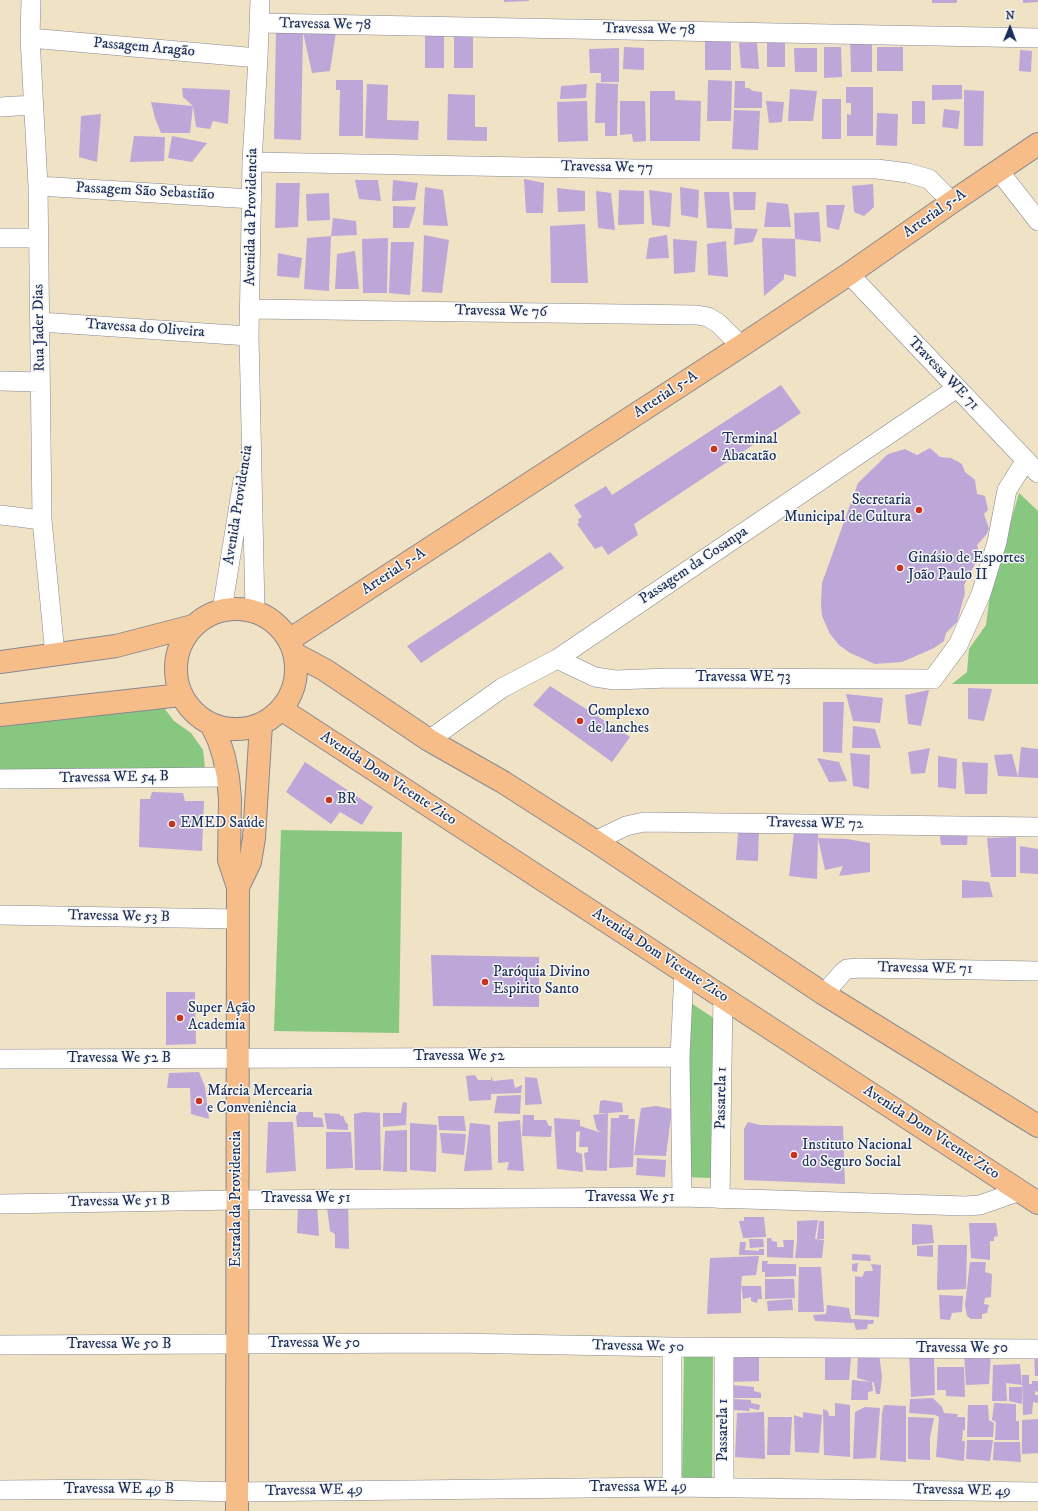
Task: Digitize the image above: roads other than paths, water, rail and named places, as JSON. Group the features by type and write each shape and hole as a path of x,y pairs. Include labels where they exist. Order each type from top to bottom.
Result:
{"main road":[{"name":"Arterial 5-A","path":"292,647 849,274 952,202 999,171 1036,151"},
{"path":"238,608 255,611 275,622 292,647 297,668 295,683 290,697 282,709 261,724 236,729 211,724 193,712 181,695 176,681 175,666 177,652 184,638 193,626 206,616 222,610 238,608"},
{"path":"0,662 116,646 193,626"},
{"path":"292,647 429,740 503,782 595,841 824,994 1038,1126"},
{"path":"0,715 181,695"},
{"name":"Avenida Dom Vicente Zico","path":"282,709 1038,1203"},
{"name":"Estrada da Providencia","path":"211,724 219,741 228,777 230,799 229,860 238,887 237,1502"},
{"name":"Estrada da Providencia","path":"238,887 250,862 254,838 261,724"}],"street":[{"name":"Rua Jader Dias","path":"31,0 30,38 38,186 42,520 55,655"},
{"name":"Avenida da Providencia","path":"251,433 249,336 252,162 260,0"},
{"name":"Travessa We 78","path":"260,23 1038,38"},
{"name":"Passagem Aragão","path":"30,38 258,58"},
{"path":"0,107 34,105"},
{"name":"Travessa We 77","path":"252,162 636,169 877,169 908,173 929,178 952,202"},
{"path":"999,171 1038,221"},
{"name":"Passagem São Sebastião","path":"38,186 252,198"},
{"path":"0,238 39,238"},
{"name":"Travessa WE 71","path":"849,274 1032,466"},
{"name":"Travessa We 76","path":"250,309 697,315 708,317 718,323 741,346"},
{"name":"Travessa do Oliveira","path":"40,322 249,336"},
{"path":"0,381 40,382"},
{"name":"Passagem da Cosanpa","path":"429,740 502,688 557,659 957,388"},
{"name":"Avenida Providencia","path":"222,610 251,433"},
{"name":"Avenida Providencia","path":"251,433 255,611"},
{"name":"Travessa WE 73","path":"557,659 595,677 615,680 669,678 933,679 958,645 980,594 997,542 1007,490 1032,466"},
{"path":"0,515 42,520"},
{"name":"Travessa WE 54 B","path":"0,779 228,777"},
{"name":"Travessa WE 72","path":"595,841 626,826 644,822 1038,827"},
{"name":"Travessa We 53 B","path":"0,915 237,919"},
{"name":"Travessa WE 71","path":"824,994 847,969 1038,971"},
{"path":"682,1197 680,1057 684,972"},
{"name":"Passarela 1","path":"720,1199 723,998"},
{"name":"Travessa We 52","path":"237,1058 680,1057"},
{"name":"Travessa We 52 B","path":"0,1059 237,1058"},
{"name":"Travessa We 51","path":"237,1200 682,1197 965,1206 980,1205 1020,1191"},
{"name":"Travessa We 51 B","path":"0,1204 237,1200"},
{"name":"Travessa We 50","path":"237,1345 454,1343 724,1348 1038,1349"},
{"name":"Travessa We 50 B","path":"0,1345 237,1345"},
{"path":"672,1347 672,1487"},
{"name":"Passarela 1","path":"724,1348 724,1488"},
{"name":"Travessa WE 49","path":"237,1502 672,1487 1038,1492"},
{"name":"Travessa WE 49 B","path":"0,1490 119,1489 237,1502"}],"place":[{"name":"Terminal Abacatão","path":"714,449"},
{"name":"Secretaria Municipal de Cultura","path":"919,510"},
{"name":"Ginásio de Esportes João Paulo II","path":"900,568"},
{"name":"Complexo de lanches","path":"580,721"},
{"name":"BR","path":"329,800"},
{"name":"EMED Saúde","path":"172,824"},
{"name":"Paróquia Divino Espirito Santo","path":"485,982"},
{"name":"Super Ação Academia","path":"180,1018"},
{"name":"Márcia Mercearia e Conveniência","path":"199,1101"},
{"name":"Instituto Nacional do Seguro Social","path":"794,1155"}]}
